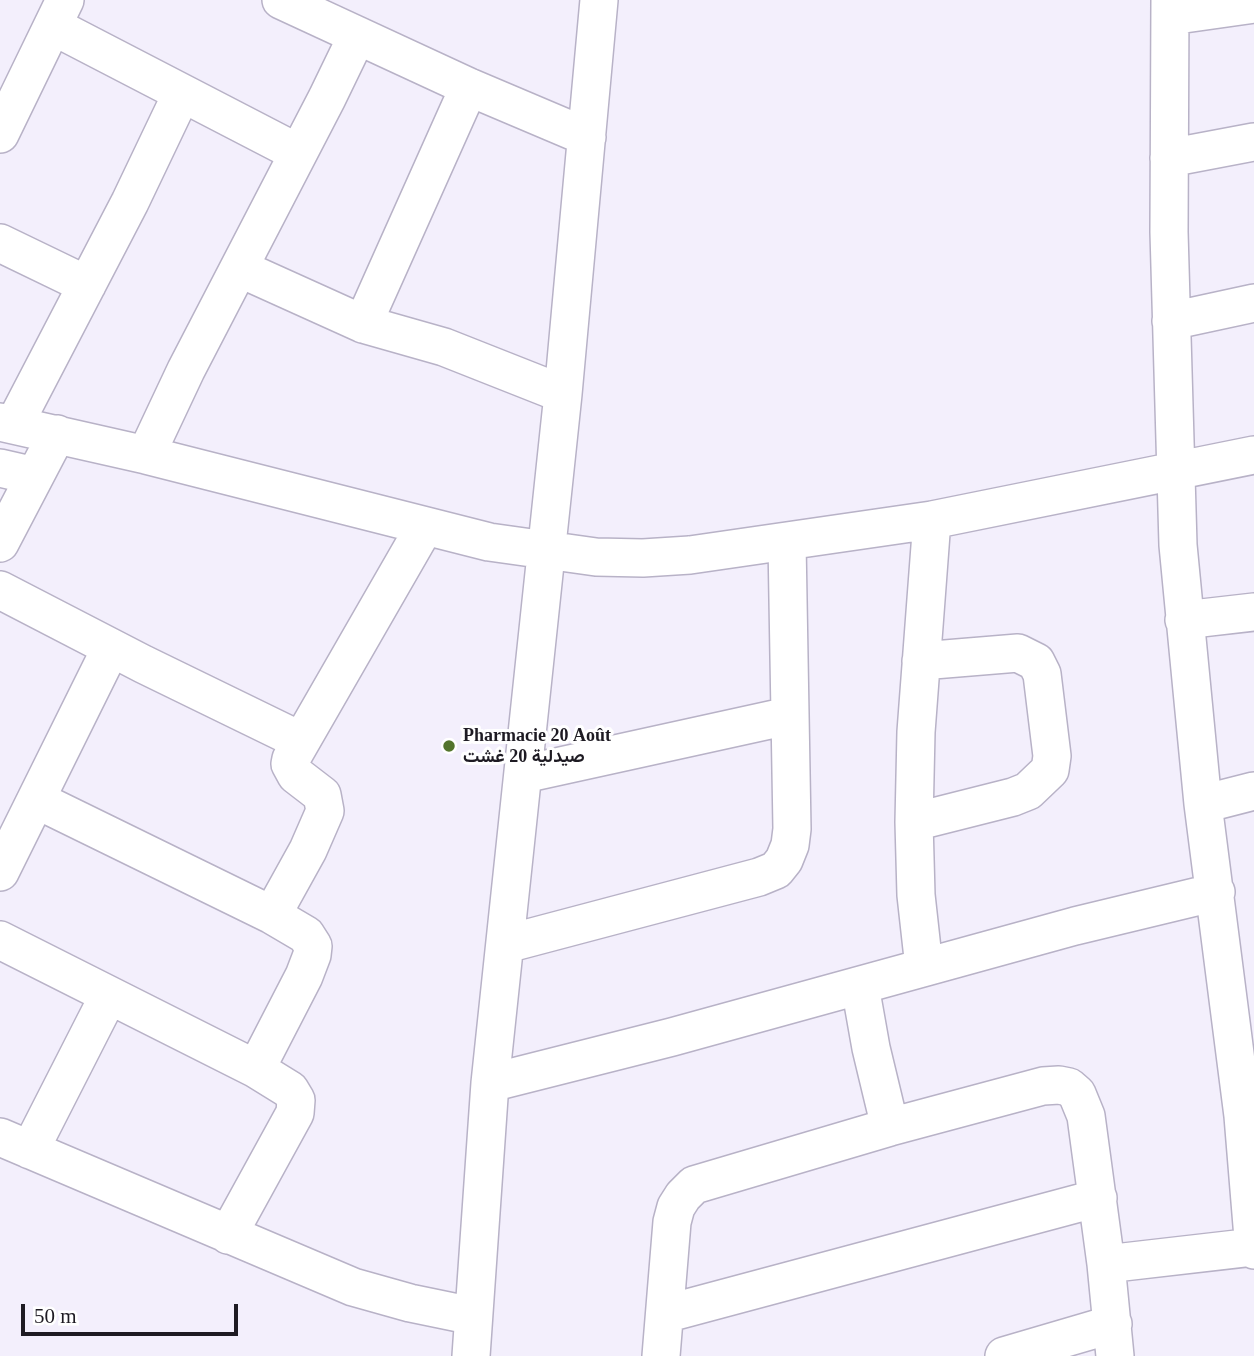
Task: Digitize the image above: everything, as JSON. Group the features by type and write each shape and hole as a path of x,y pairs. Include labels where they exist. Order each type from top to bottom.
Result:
{"street":[{"path":"281,0 469,87 587,137"},
{"path":"471,1356 490,1083 563,394 599,0"},
{"path":"1106,1265 1254,1249 1242,1116 1240,969 1216,892 1203,804 1178,545 1169,158 1170,8 1254,5"},
{"path":"0,134 10,89 59,13 183,93 299,153"},
{"path":"146,455 186,370 357,36"},
{"path":"363,324 469,87"},
{"path":"183,93 87,285 7,423 146,455 489,542 545,552 596,557 690,555 788,542 867,527 932,520 1254,455"},
{"path":"1169,158 1254,142"},
{"path":"0,243 87,285"},
{"path":"239,268 363,324 444,347 563,394"},
{"path":"1171,321 1254,303"},
{"path":"0,543 17,472 57,434"},
{"path":"924,967 916,895 914,822 916,732 932,520"},
{"path":"272,915 308,849 325,811 322,795 296,775 290,764 425,526"},
{"path":"506,944 667,903 776,870 784,859 792,830 788,716 788,542"},
{"path":"0,590 301,741"},
{"path":"1184,620 1254,612"},
{"path":"0,872 111,648"},
{"path":"914,822 1013,797 1028,790 1050,770 1052,756 1042,674 1036,662 1018,653 921,661"},
{"path":"524,774 788,716"},
{"path":"1203,804 1254,791"},
{"path":"37,800 272,915 306,935 313,946 312,955 256,1069"},
{"path":"490,1083 672,1037 1075,926 1216,892"},
{"path":"0,940 256,1069 290,1090 296,1100 295,1113 285,1136 228,1235"},
{"path":"860,986 871,1048 890,1126"},
{"path":"109,995 15,1144 353,1287 410,1303 473,1316"},
{"path":"661,1356 672,1222 676,1207 694,1185 890,1126 1043,1086 1069,1087 1082,1102 1086,1115 1114,1340 1003,1356"},
{"path":"665,1314 1098,1198"}],"place":[{"name":"Pharmacie 20 Août صيدلية 20 غشت","path":"449,746"}]}
